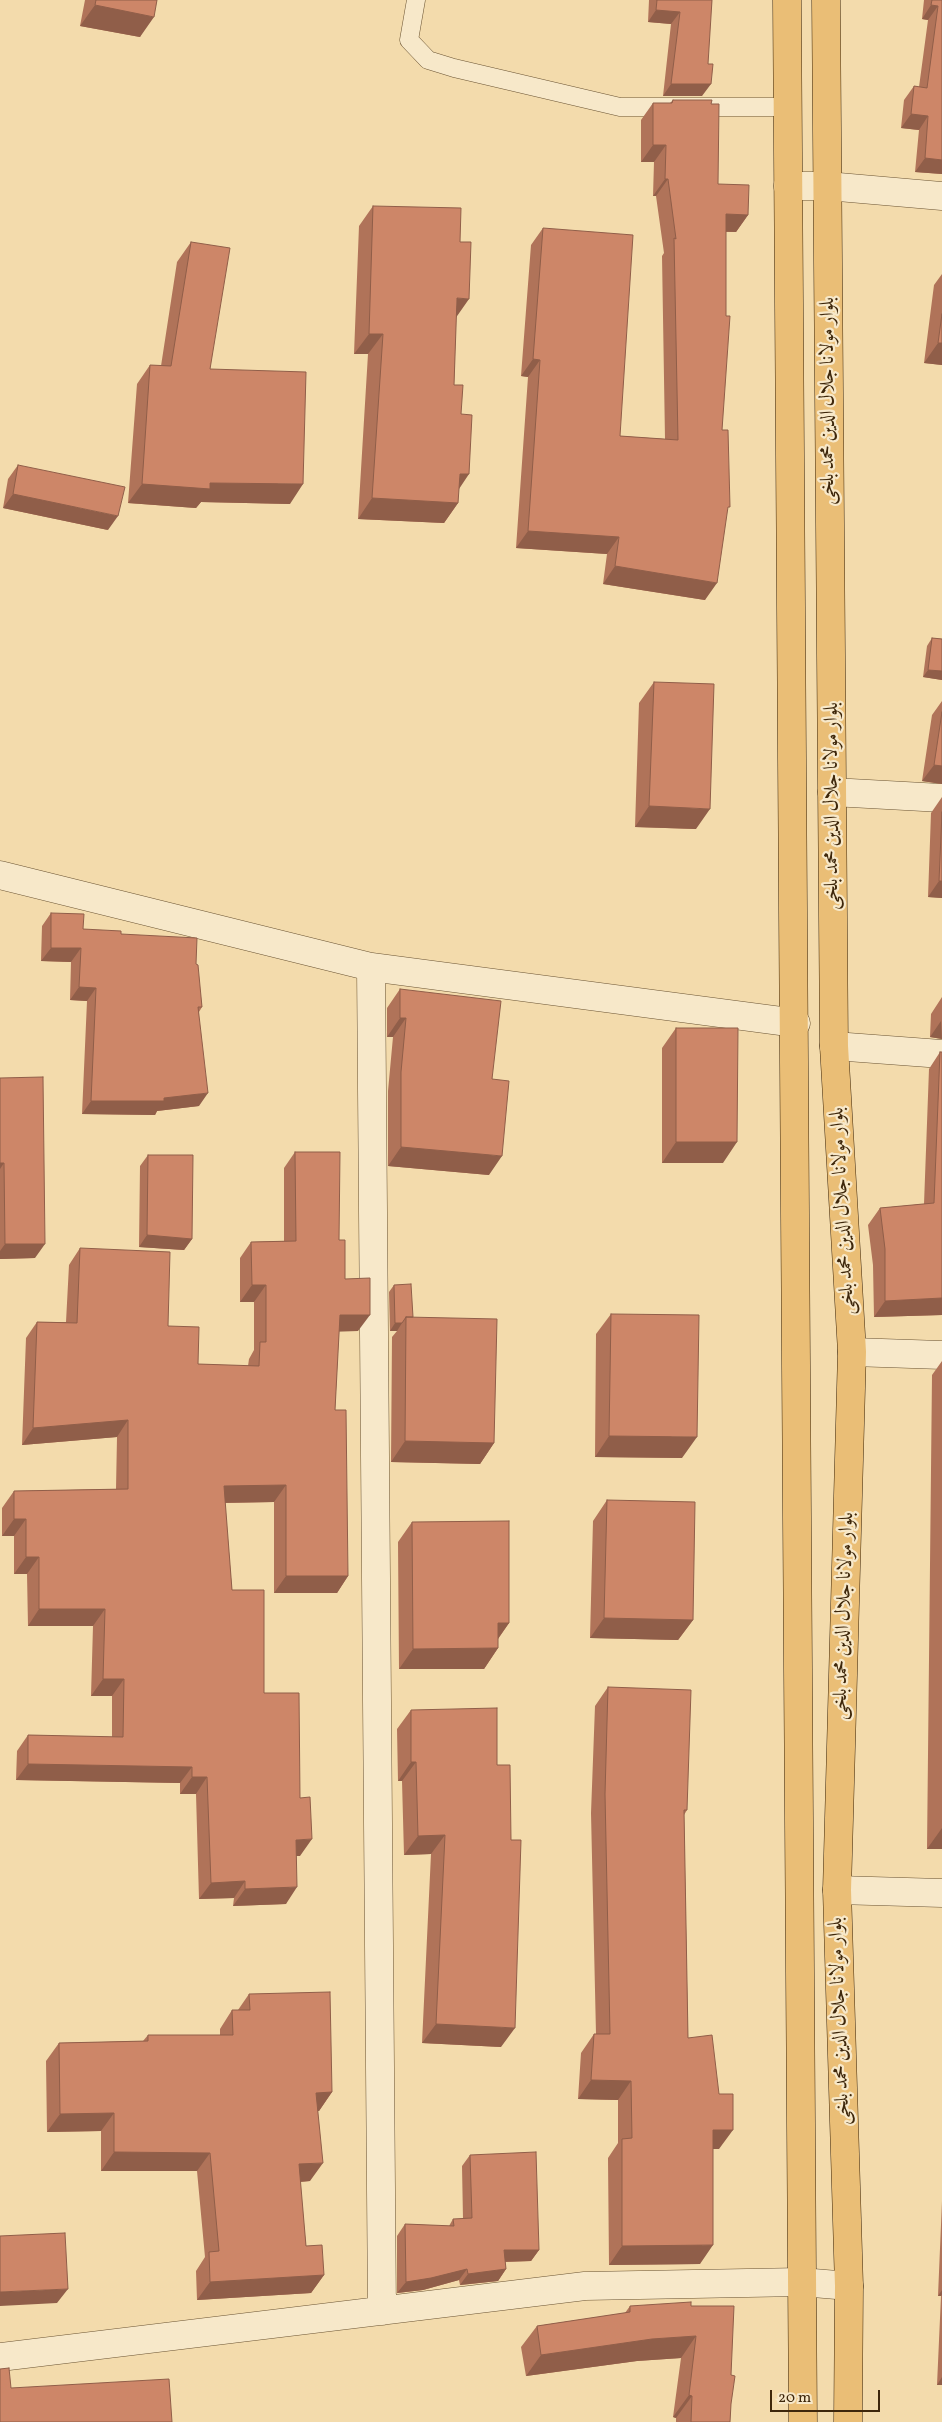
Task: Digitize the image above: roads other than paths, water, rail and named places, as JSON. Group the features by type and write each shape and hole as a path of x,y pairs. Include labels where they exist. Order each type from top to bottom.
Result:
{"main road":[{"name":"بلوار مولانا جلال الدین محمد بلخی","path":"788,0 796,1023 803,2422"},
{"name":"بلوار مولانا جلال الدین محمد بلخی","path":"826,0 834,1046 852,1352 837,1890 849,2286 848,2422"}],"street":[{"path":"788,186 827,186 942,196"},
{"path":"832,792 942,798"},
{"path":"0,875 372,967 796,1023"},
{"path":"372,967 382,2311"},
{"path":"834,1046 942,1054"},
{"path":"852,1352 942,1355"},
{"path":"837,1890 942,1893"},
{"path":"0,2357 585,2286 801,2282 849,2286"}],"lane":[{"path":"416,0 409,40 428,60 454,68 620,107 788,107"}]}
